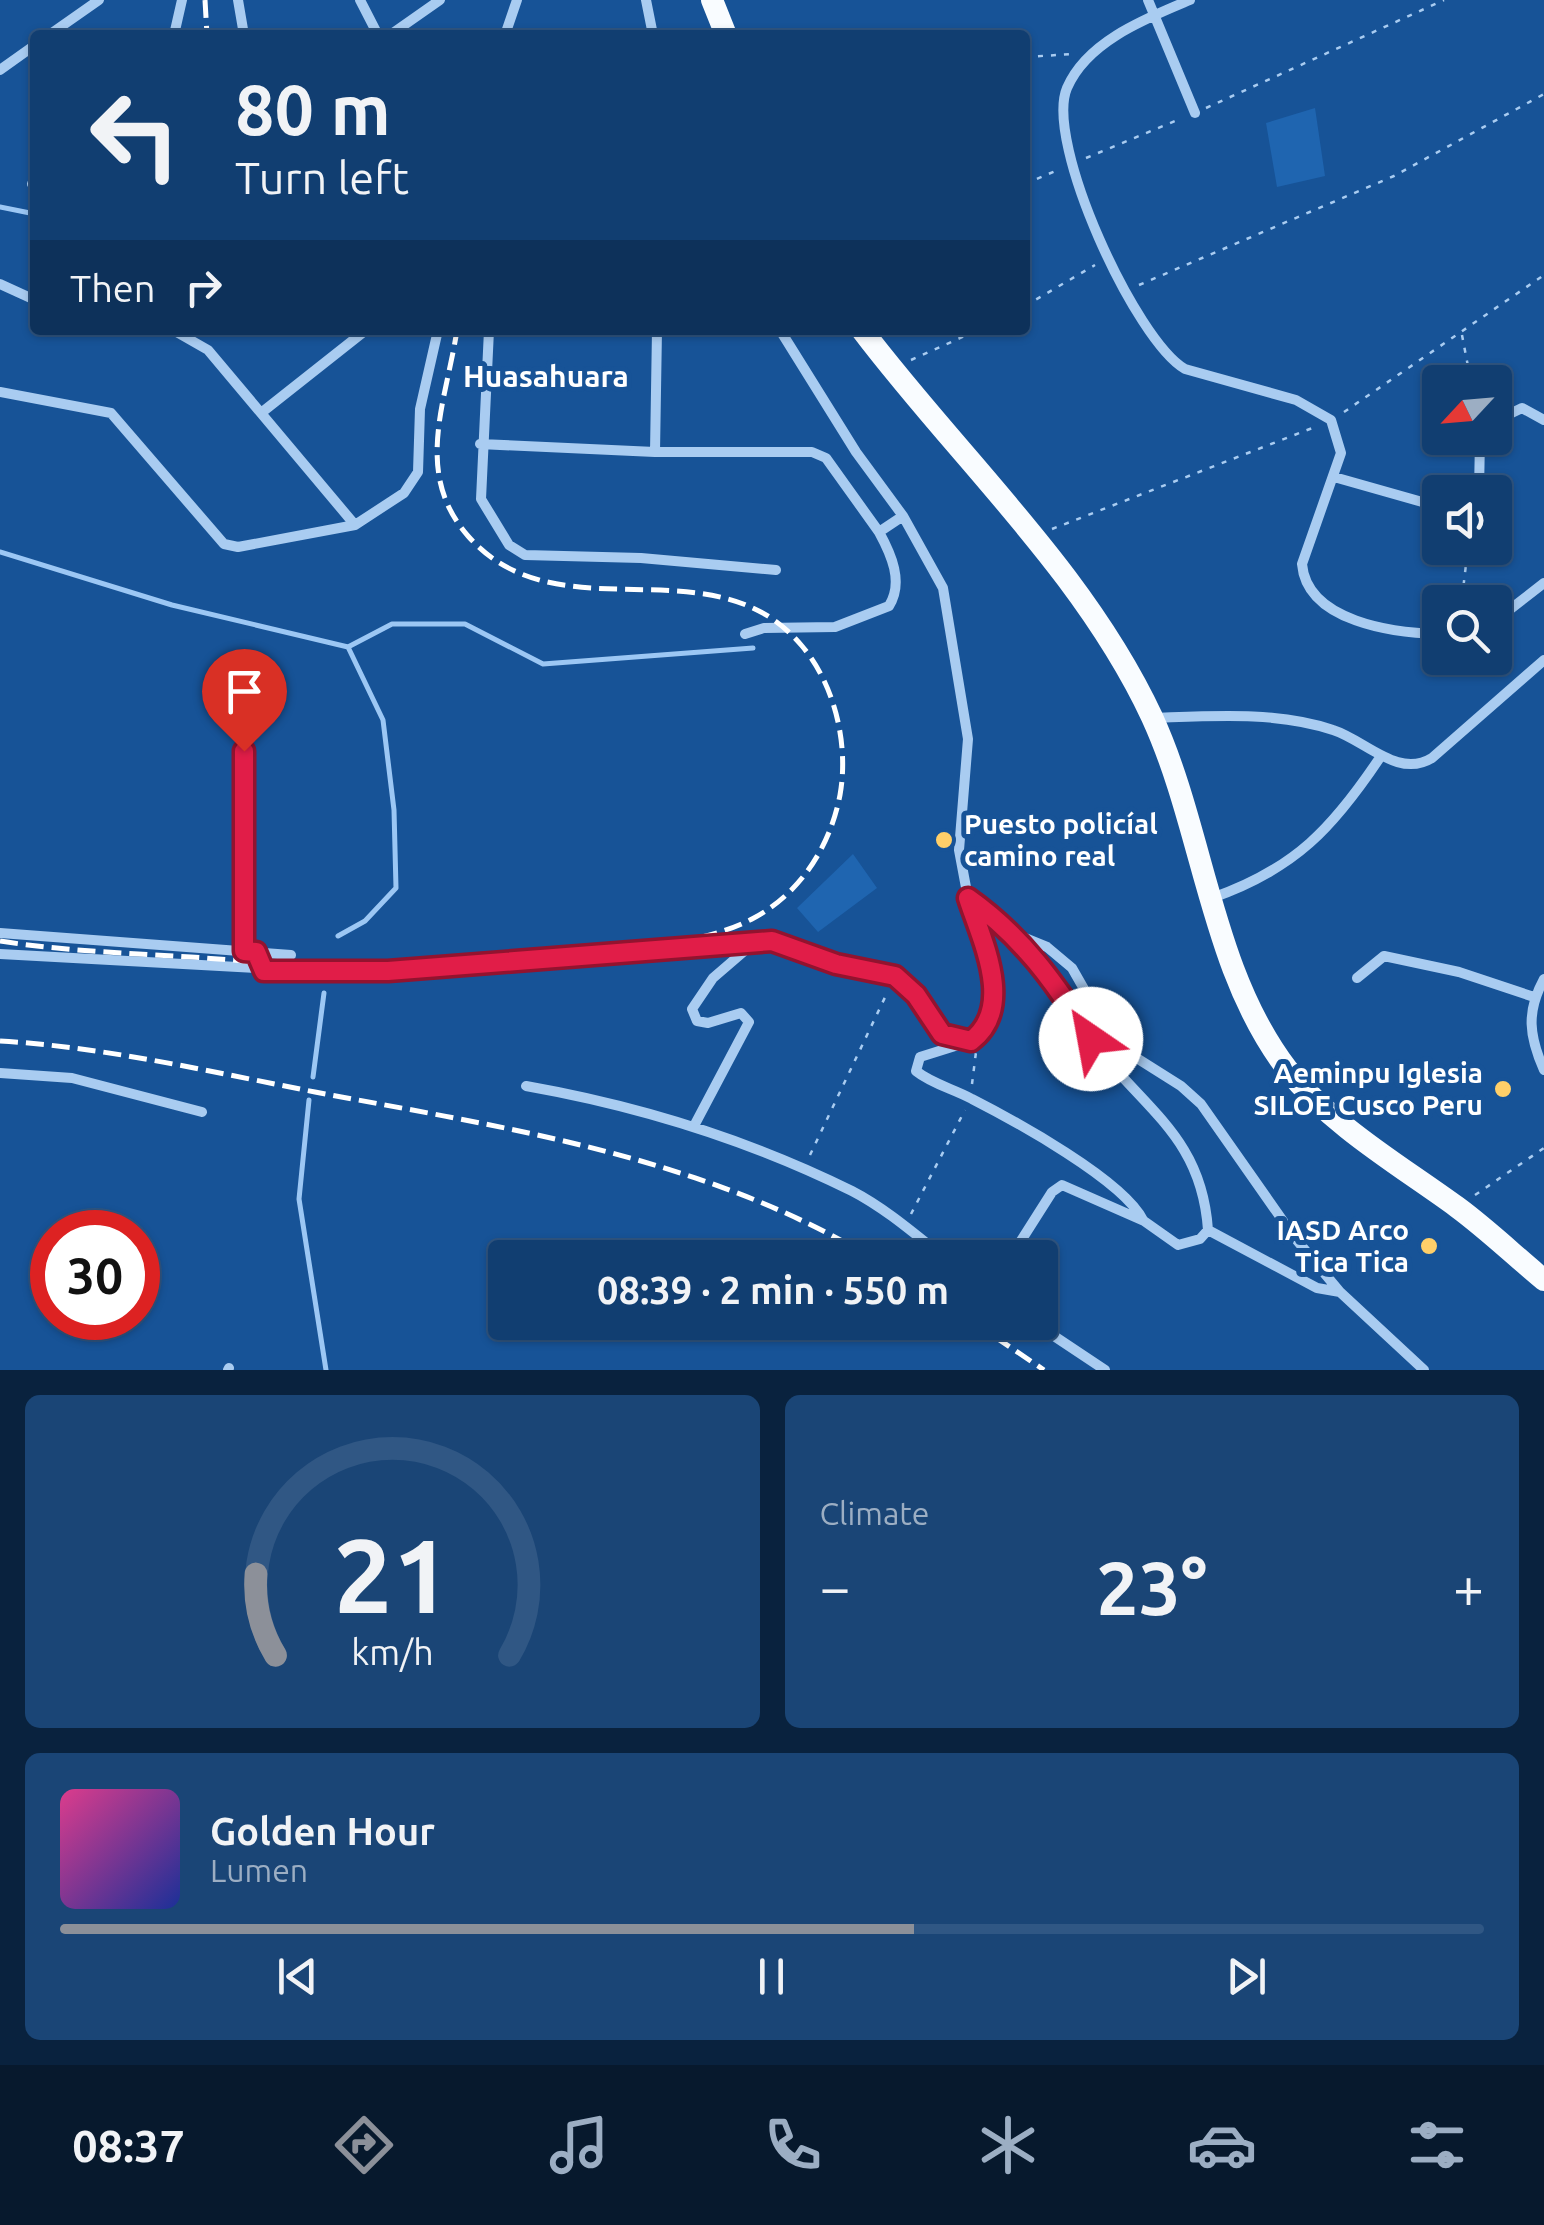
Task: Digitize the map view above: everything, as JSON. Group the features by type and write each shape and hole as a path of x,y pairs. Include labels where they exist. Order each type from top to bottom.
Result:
{"highway":[{"path":"712,0 724,30"},
{"path":"866,335 1032,537 1091,616 1152,718 1248,1002 1289,1070 1348,1129 1460,1209 1544,1280"}],"street":[{"path":"56,30 99,0"},
{"path":"175,30 182,0"},
{"path":"238,0 243,30"},
{"path":"360,0 375,30"},
{"path":"397,30 440,0"},
{"path":"507,30 517,0"},
{"path":"646,0 652,30"},
{"path":"1148,0 1195,113"},
{"path":"1190,0 1152,16 1093,53 1066,90 1064,112 1072,165 1124,292 1153,341 1170,360 1185,369 1296,400 1331,420 1341,448 1334,477 1304,549 1303,576 1308,588 1361,622 1422,631"},
{"path":"0,70 30,49"},
{"path":"0,284 30,298"},
{"path":"182,335 208,350 354,525"},
{"path":"261,413 360,335"},
{"path":"0,392 111,413 224,544 238,547 354,525 404,494 418,472 420,409 437,335"},
{"path":"490,335 480,444 481,500 509,545 525,556 641,558 776,570"},
{"path":"655,452 657,335"},
{"path":"783,335 856,452 903,516 943,588 968,739 959,850 968,898 995,983 974,1038 920,1057 914,1066 919,1074 971,1098 1109,1182 1136,1206 1144,1221"},
{"path":"1512,413 1522,408 1544,420"},
{"path":"480,444 820,454 879,532 892,560 896,585 889,606 836,627 764,628 745,634"},
{"path":"1334,477 1422,501"},
{"path":"879,532 903,516"},
{"path":"1512,608 1544,583"},
{"path":"1152,718 1287,719 1334,730 1381,756 1407,765 1424,763 1544,660"},
{"path":"244,751 250,951 264,971"},
{"path":"1211,898 1261,879 1313,844 1381,756"},
{"path":"968,898 1015,934 1043,966 1100,1052 1167,1121 1199,1172 1208,1230"},
{"path":"0,932 292,956"},
{"path":"1015,934 1047,947 1072,968 1116,1045 1181,1086 1201,1104 1295,1238 1340,1292 1424,1370"},
{"path":"0,954 264,971 388,971 757,941 785,944 836,964 895,976 916,995 942,1034 974,1038"},
{"path":"694,1126 749,1022 741,1013 708,1023 697,1022 692,1009 713,978 757,941"},
{"path":"1357,978 1384,956 1459,972 1534,997"},
{"path":"1544,979 1534,997 1530,1024 1544,1070"},
{"path":"1530,1024 1544,1021"},
{"path":"0,1073 72,1078 202,1112"},
{"path":"526,1086 606,1100 694,1126 853,1192 920,1240"},
{"path":"1021,1240 1052,1192 1062,1185 1144,1221 1178,1245 1200,1239 1208,1230"},
{"path":"1208,1230 1316,1288 1340,1292"},
{"path":"1058,1339 1105,1370"}],"path":[{"path":"1030,182 1195,113 1444,0"},
{"path":"1030,57 1093,53"},
{"path":"1124,292 1394,176 1544,94"},
{"path":"1030,303 1110,257"},
{"path":"1032,537 1331,420 1462,334 1544,274"},
{"path":"1462,334 1468,365"},
{"path":"892,369 967,335"},
{"path":"802,1170 895,976"},
{"path":"904,1228 971,1098 974,1038"},
{"path":"1460,1209 1490,1182 1544,1148"}],"shaded area":[{"path":"1315,108 1325,176 1277,187 1266,123"},
{"path":"853,854 877,888 818,932 797,908"}],"waterway":[{"path":"0,207 30,213"},
{"path":"0,552 172,605 348,647 392,624 465,624 543,664 753,648"},
{"path":"338,936 365,921 396,888 394,810 383,720 348,647"},
{"path":"313,1077 324,993"},
{"path":"309,1100 299,1199 326,1370"}],"railway":[{"path":"205,0 207,30"},
{"path":"0,941 95,951 343,965 625,948 679,942 752,919 785,896 810,867 829,833 842,776 837,716 813,662 802,646 766,615 725,598 681,591 590,588 546,582 505,566 468,536 451,512 437,462 441,410 456,335"},
{"path":"0,1041 158,1061 530,1133 671,1170 740,1194 839,1240"},
{"path":"1000,1340 1044,1370"}],"place":[{"name":"Puesto policíal camino real","path":"944,840"},
{"name":"Aeminpu Iglesia SILOE Cusco Peru","path":"1503,1089"},
{"name":"IASD Arco Tica Tica","path":"1429,1246"}],"district":[{"name":"Huasahuara","path":"546,377"}],"route":[{"path":"244,751 244,951 256,952 264,971 388,971 772,941 836,964 895,976 916,995 942,1034 971,1041 978,1036 990,1008 995,983 968,898 1015,934 1043,966 1091,1039"}]}
